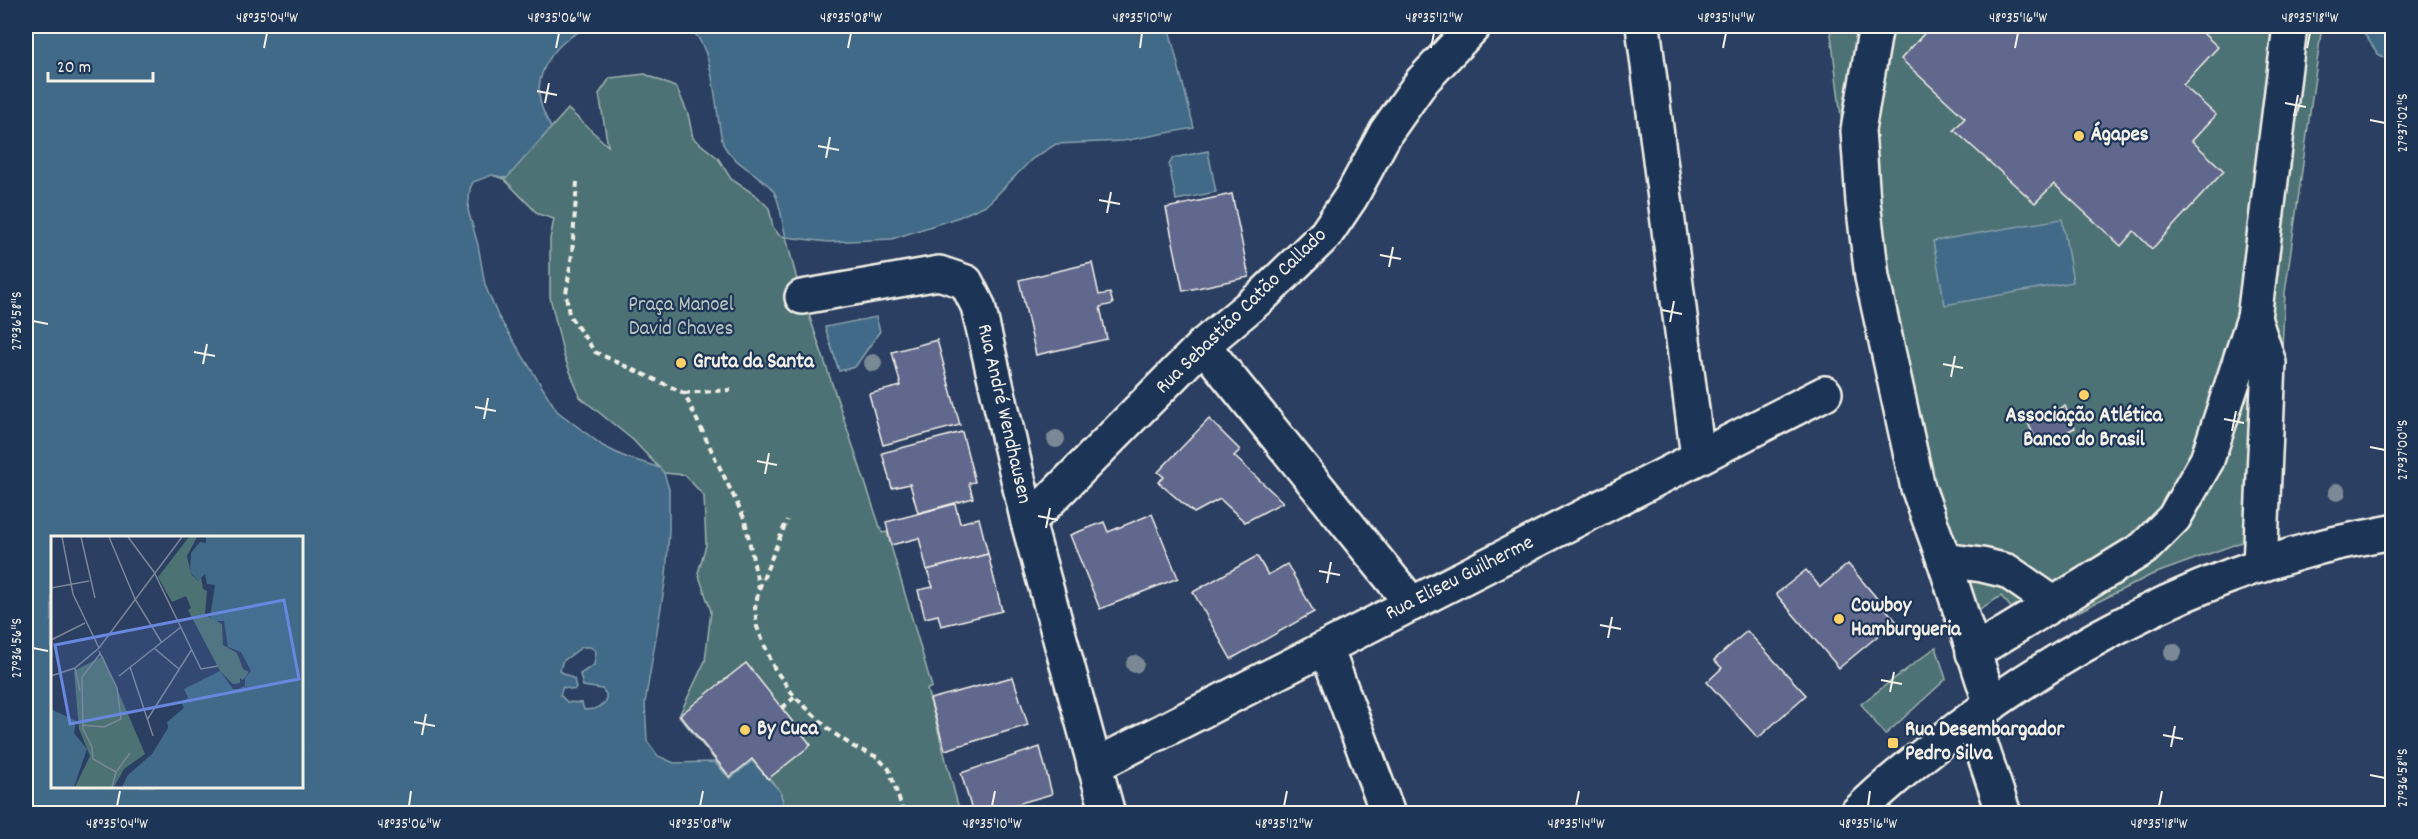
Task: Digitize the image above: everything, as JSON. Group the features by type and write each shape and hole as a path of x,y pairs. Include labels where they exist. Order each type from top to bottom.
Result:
{"street":[{"name":"Rua Sebastião Catão Callado","path":"1028,522 1203,345 1262,296 1326,234 1351,197 1386,132 1422,81 1474,26"},
{"path":"1643,26 1698,457"},
{"path":"1876,26 1858,130 1863,202 1872,277 1918,488 1973,652 1981,712 2004,813"},
{"path":"1973,652 2144,548 2174,518 2207,460 2253,318 2290,26"},
{"name":"Rua André Wendhausen","path":"802,297 939,273 966,282 978,306 1028,522 1107,813"},
{"path":"2253,318 2270,363 2260,566"},
{"path":"1203,345 1412,604"},
{"name":"Rua Eliseu Guilherme","path":"1094,766 1825,393"},
{"path":"1856,813 1914,762 1981,712 2065,655 2114,627 2189,593 2260,566 2317,548 2392,532"},
{"path":"1944,560 2007,571 2053,603"},
{"path":"1326,648 1388,813"}],"path":[{"path":"577,182 572,254 566,294 569,315 595,352 684,393 730,390"},
{"path":"684,393 745,520 759,589"},
{"path":"787,520 759,589 755,608 757,627 774,668 795,697 832,732 854,747 877,757 890,769 904,813"},
{"path":"782,708 795,697"}],"green space":[{"name":"Associação Atlética Banco do Brasil","path":"1830,26 2322,26 2285,293 2272,531 2151,575 2034,634 2001,596 1949,628 1861,281"},
{"name":"Praça Manoel David Chaves","path":"645,74 677,88 688,114 693,138 718,158 731,179 757,196 769,208 773,227 779,235 786,237 796,276 882,533 887,532 932,687 927,689 960,813 786,813 780,791 753,762 730,779 679,716 705,661 711,611 698,573 706,545 704,496 685,475 664,473 633,440 580,397 564,356 550,297 550,239 554,219 538,214 504,179 492,175 507,177 568,109 608,146 599,94 610,78"},
{"path":"1936,647 1946,679 1885,735 1861,704"}],"water":[{"path":"26,26 596,26 574,34 565,41 549,59 544,69 540,81 539,97 551,128 507,178 492,175 473,182 470,189 468,210 478,245 485,285 498,316 557,411 603,446 623,456 660,468 664,473 669,489 669,531 666,577 645,703 647,741 658,756 674,763 714,762 730,779 752,761 780,791 786,813 26,813","holes":["582,647 590,647 596,651 594,665 580,674 583,686 602,689 606,694 606,702 595,709 584,710 582,703 567,702 560,695 563,687 573,690 576,688 574,679 560,671 562,662"]},
{"path":"684,26 1180,26 1169,29 1194,128 1123,141 1056,144 1032,159 988,204 959,217 892,239 828,242 786,237 774,192 725,148 708,60 694,33"},
{"path":"2359,26 2392,26 2392,63 2378,54"},
{"path":"1208,151 1216,192 1176,200 1169,165 1173,158"},
{"path":"2062,219 2073,282 1945,305 1933,241"},
{"path":"876,317 880,331 855,367 839,371 825,327"}],"building":[{"name":"Ágapes","path":"1931,26 2195,26 2218,47 2183,85 2216,115 2192,141 2224,171 2152,249 2134,231 2121,246 2054,184 2035,203 1954,130 1965,118 1901,59"},
{"path":"1232,194 1249,277 1183,291 1166,208"},
{"path":"1092,263 1099,295 1110,293 1113,304 1100,307 1107,339 1036,355 1019,280"},
{"path":"937,340 960,425 883,445 869,394 901,386 892,352"},
{"path":"2065,406 2075,428 2038,444 2028,423"},
{"path":"1209,419 1240,450 1234,456 1283,502 1245,522 1220,499 1194,513 1158,482 1164,477 1158,472"},
{"path":"962,432 975,482 969,483 973,498 918,513 910,484 892,488 882,453"},
{"path":"955,504 960,523 979,518 988,554 927,570 919,538 891,545 886,522"},
{"path":"1152,514 1178,578 1100,609 1070,535 1104,522 1108,532"},
{"path":"988,554 1002,611 941,626 938,615 925,618 918,590 933,587 927,570"},
{"path":"1257,556 1268,575 1287,564 1314,612 1231,659 1193,592"},
{"path":"1848,564 1896,621 1839,668 1776,594 1806,570 1820,587"},
{"path":"1747,631 1806,695 1758,738 1707,682 1722,668 1714,660"},
{"name":"By Cuca","path":"746,663 811,745 768,779 752,759 730,777 680,715"},
{"path":"1013,677 1028,725 945,750 930,699"},
{"path":"1040,747 1052,794 982,814 973,814 961,773"}],"place":[{"name":"Ágapes","path":"2079,136"},
{"name":"Gruta da Santa","path":"681,363"},
{"name":"Associação Atlética Banco do Brasil","path":"2084,395"},
{"name":"Cowboy Hamburgueria","path":"1839,619"},
{"name":"By Cuca","path":"745,730"},
{"name":"Rua Desembargador Pedro Silva","path":"1893,743"}]}
